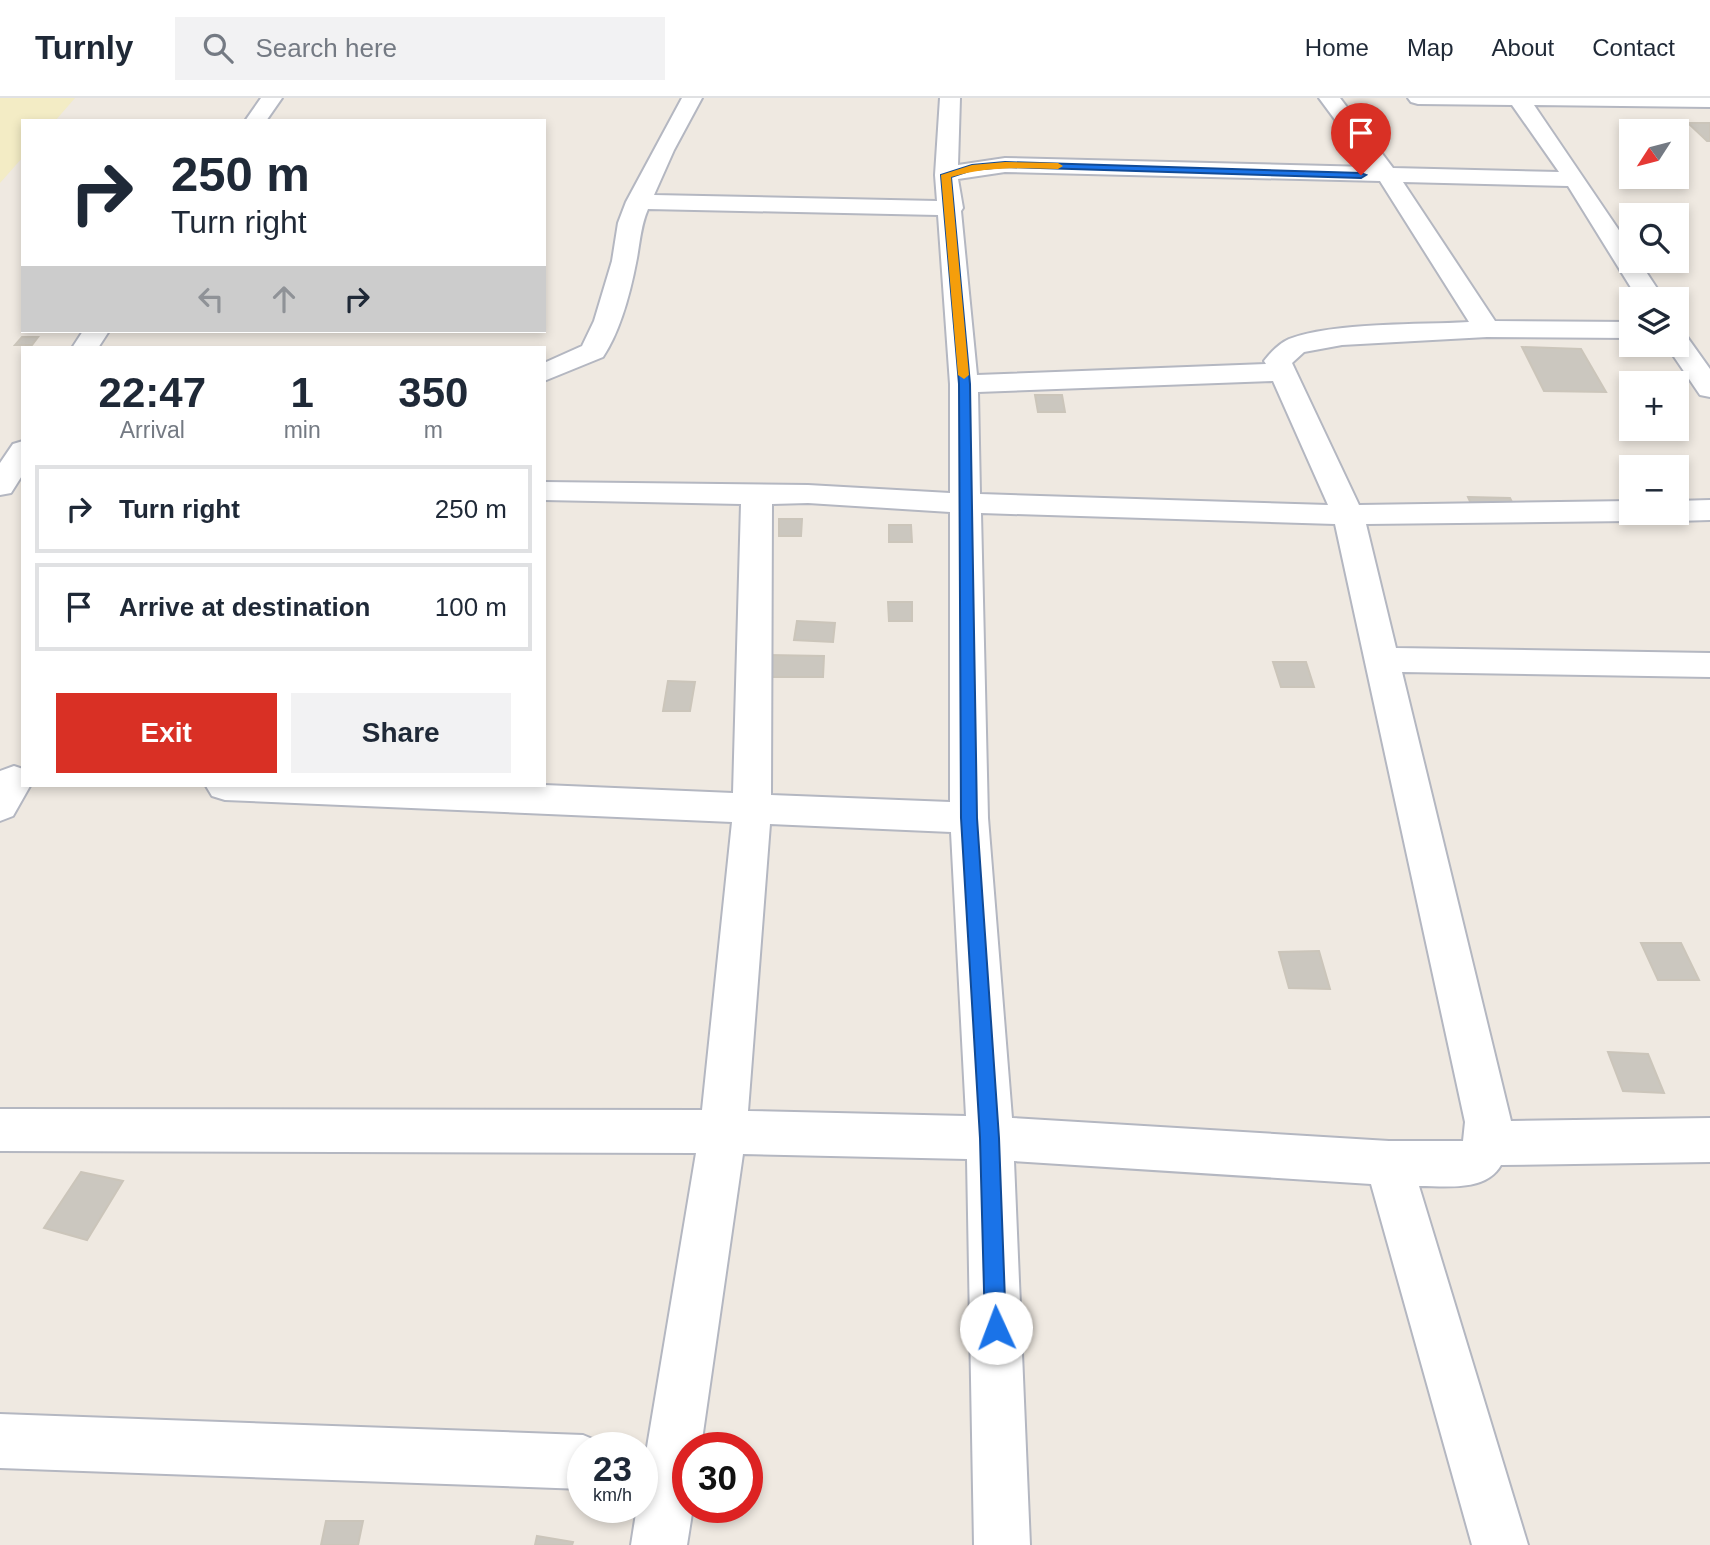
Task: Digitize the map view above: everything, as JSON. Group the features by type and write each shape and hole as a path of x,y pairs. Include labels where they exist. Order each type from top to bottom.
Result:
{"street":[{"path":"256,119 272,98"},
{"path":"546,372 593,351 607,321 624,261 630,223 663,150 692,98"},
{"path":"950,98 946,175 951,208 964,384 969,818 990,1138 1002,1545"},
{"path":"1329,98 1388,176 1487,329"},
{"path":"1418,98 1710,102"},
{"path":"1520,101 1575,179 1643,287"},
{"path":"946,175 972,168 1005,164 1575,179"},
{"path":"639,202 951,208"},
{"path":"0,1130 723,1132 990,1138 1389,1163 1467,1164 1480,1157 1488,1143 1488,1122 1348,515 1278,361 1295,346 1315,340 1487,329 1619,330"},
{"path":"1690,349 1710,389"},
{"path":"964,384 1283,372"},
{"path":"0,486 21,453"},
{"path":"546,491 808,494 964,503 1348,515 1619,511"},
{"path":"658,1460 723,1132 752,809 754,532 757,495"},
{"path":"0,501 21,500"},
{"path":"1689,511 1710,510"},
{"path":"1381,660 1710,665"},
{"path":"301,787 969,818"},
{"path":"1488,1143 1710,1140"},
{"path":"1389,1163 1500,1545"},
{"path":"0,1441 567,1461"},
{"path":"658,1505 659,1545"}],"sand":[{"path":"0,98 75,98 57,119 21,119 21,159 0,183"}],"building":[{"path":"1689,123 1710,123 1710,141"},
{"path":"22,337 38,337 32,345 15,345"},
{"path":"1522,347 1581,349 1606,392 1544,391"},
{"path":"1035,395 1062,395 1065,412 1038,412"},
{"path":"1468,497 1510,498 1514,506 1472,506"},
{"path":"779,519 802,519 801,536 779,536"},
{"path":"889,525 911,525 912,542 889,542"},
{"path":"888,602 912,602 912,621 889,621"},
{"path":"797,621 835,623 833,642 794,640"},
{"path":"768,655 824,656 823,677 765,677"},
{"path":"1273,662 1306,662 1314,687 1281,687"},
{"path":"668,681 695,682 690,711 663,711"},
{"path":"1641,943 1681,943 1699,980 1658,980"},
{"path":"1319,951 1330,989 1289,988 1279,952"},
{"path":"1608,1052 1648,1054 1664,1093 1623,1091"},
{"path":"81,1172 123,1181 87,1240 44,1228"},
{"path":"326,1521 363,1521 358,1545 321,1545"},
{"path":"537,1536 573,1542 572,1545 535,1545"}],"slow traffic":[{"path":"964,375 946,175 972,168 1005,164 1058,166"}],"route":[{"path":"996,1328 990,1138 969,818 964,384 951,208 946,175 972,168 1005,164 1361,175"}]}
